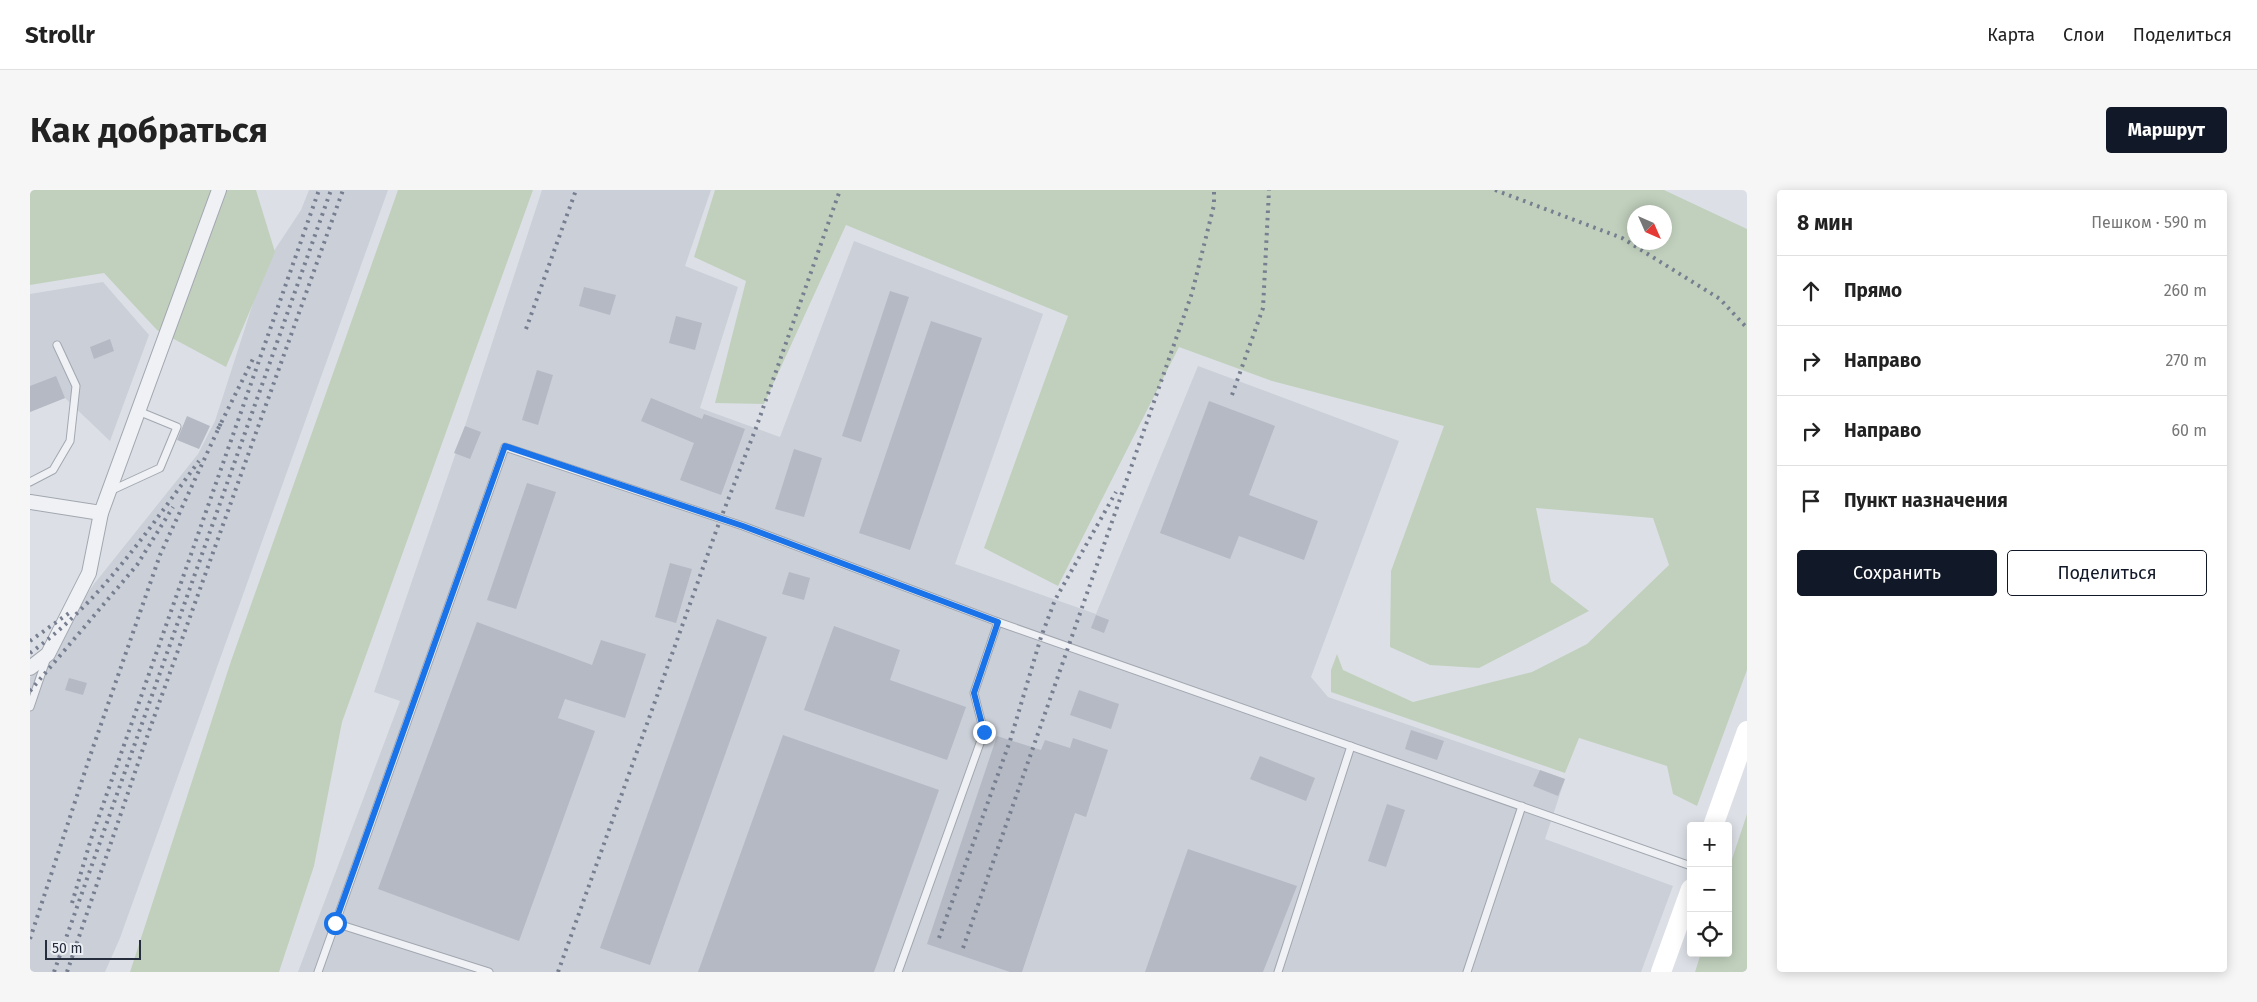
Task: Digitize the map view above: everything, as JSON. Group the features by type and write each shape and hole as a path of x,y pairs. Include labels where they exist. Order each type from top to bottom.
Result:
{"street":[{"path":"30,668 48,654 89,573 101,513 219,190"},
{"path":"30,502 101,513"},
{"path":"1714,822 1747,731"},
{"path":"1661,972 1687,900"}],"lane":[{"path":"30,482 52,470 70,441 76,386 57,346"},
{"path":"109,492 160,468 177,427 138,410"},
{"path":"318,972 505,446 743,526 998,622 1687,865"},
{"path":"898,972 984,732 974,693 998,622"},
{"path":"30,707 48,654"},
{"path":"1278,972 1351,746"},
{"path":"1467,972 1522,806"},
{"path":"335,923 489,972"}],"shaded area":[{"path":"309,190 388,190 120,938 105,972 30,972 30,678 94,584 198,454 215,421 266,263 301,210"},
{"path":"542,190 711,190 685,266 738,287 700,408 780,437 854,241 1043,314 955,564 1096,614 1198,366 1399,441 1311,677 1328,697 1565,779 1545,839 1673,886 1641,972 298,972 400,701 374,692 465,426"},
{"path":"103,282 149,335 110,441 65,398 30,412 30,294"}],"green space":[{"path":"30,190 256,190 275,252 226,367 157,330 104,273 30,285"},
{"path":"398,190 533,190 342,722 314,866 279,972 130,972 231,661"},
{"path":"715,190 1664,190 1747,229 1747,670 1697,806 1673,794 1667,766 1579,738 1565,773 1331,692 1331,670 1337,654 1343,670 1413,702 1532,672 1587,644 1669,565 1653,518 1536,508 1551,582 1589,611 1479,668 1430,665 1390,647 1391,571 1444,426 1272,381 1179,347 1058,586 984,548 1068,316 846,225 764,404 715,403 746,281 694,257"},
{"path":"1747,814 1747,972 1695,972 1700,957 1732,957 1732,859"}],"building":[{"path":"584,287 616,295 610,315 579,306"},
{"path":"890,291 909,297 861,442 842,436"},
{"path":"676,316 702,323 695,350 669,343"},
{"path":"931,321 982,338 910,550 859,533"},
{"path":"110,339 114,351 94,359 90,347"},
{"path":"537,370 553,375 538,425 522,420"},
{"path":"56,376 65,398 30,412 30,386"},
{"path":"651,398 702,419 704,414 745,429 721,495 680,480 694,443 641,421"},
{"path":"1209,401 1275,426 1249,495 1318,521 1304,560 1239,536 1230,559 1160,533"},
{"path":"187,416 210,426 199,449 177,440"},
{"path":"465,426 481,432 470,459 454,453"},
{"path":"794,449 822,458 804,517 775,509"},
{"path":"527,483 556,492 516,609 487,600"},
{"path":"670,563 692,569 676,623 655,617"},
{"path":"789,572 810,578 804,600 782,594"},
{"path":"1096,615 1109,620 1104,633 1091,628"},
{"path":"717,619 767,637 650,965 600,948"},
{"path":"477,622 592,665 601,640 646,654 625,718 565,699 558,718 595,731 519,941 378,889"},
{"path":"834,626 900,650 890,680 966,707 947,760 804,710"},
{"path":"69,678 87,683 83,695 65,690"},
{"path":"1079,690 1119,704 1111,729 1070,715"},
{"path":"1411,730 1444,741 1437,760 1405,749"},
{"path":"783,735 939,790 874,972 698,972"},
{"path":"997,736 1041,750 1045,740 1070,748 1073,738 1108,750 1086,817 1075,813 1022,972 1010,972 927,944"},
{"path":"1260,756 1315,778 1306,801 1250,779"},
{"path":"1540,770 1565,779 1558,796 1533,786"},
{"path":"1387,804 1405,810 1386,867 1368,861"},
{"path":"1188,849 1297,886 1263,972 1145,972"}],"railway":[{"path":"72,903 91,839 319,190"},
{"path":"54,972 331,190"},
{"path":"67,972 148,734 343,190"},
{"path":"526,329 576,190"},
{"path":"558,972 719,523 756,428 840,190"},
{"path":"963,948 1192,293 1214,205 1214,190"},
{"path":"1232,395 1263,308 1269,190"},
{"path":"1495,190 1622,238 1720,299 1747,328"},
{"path":"218,429 253,359"},
{"path":"30,939 90,756 160,555 221,423"},
{"path":"30,653 79,612 101,588 142,539 199,461"},
{"path":"939,938 1010,741 1041,637 1055,600 1116,492"},
{"path":"30,691 137,565 173,507"},
{"path":"30,641 69,613"}],"route":[{"path":"335,923 505,446 743,526 998,622 974,693 984,732"}]}
